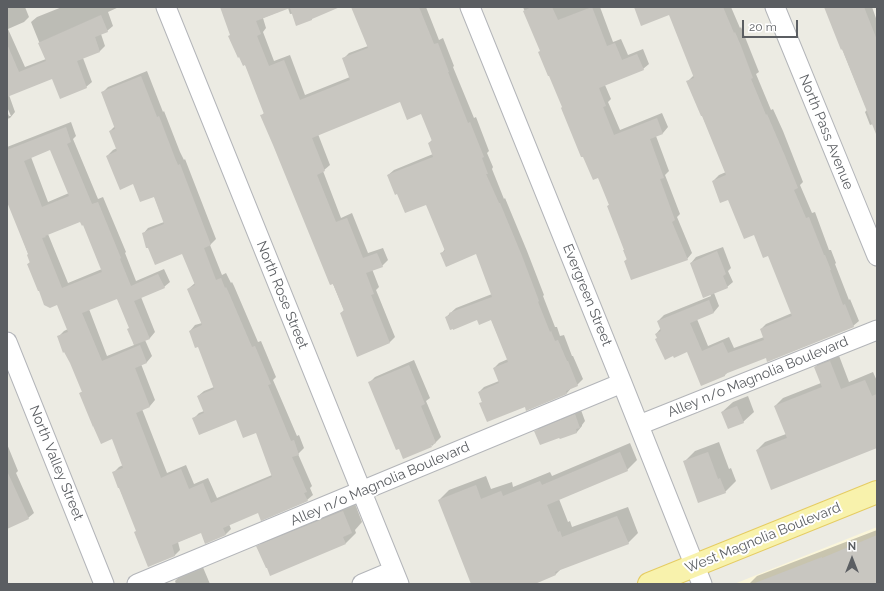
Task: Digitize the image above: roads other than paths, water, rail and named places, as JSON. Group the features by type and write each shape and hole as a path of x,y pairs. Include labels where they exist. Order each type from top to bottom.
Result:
{"main road":[{"name":"West Magnolia Boulevard","path":"649,584 698,575 877,492"}],"street":[{"name":"North Rose Street","path":"166,7 396,577"},
{"name":"Evergreen Street","path":"470,7 698,575"},
{"name":"North Pass Avenue","path":"775,7 877,256"},
{"name":"Alley n/o Magnolia Boulevard","path":"639,425 877,330"},
{"name":"North Valley Street","path":"7,342 104,584"},
{"name":"Alley n/o Magnolia Boulevard","path":"137,584 622,383"},
{"path":"362,584 396,577"}]}
